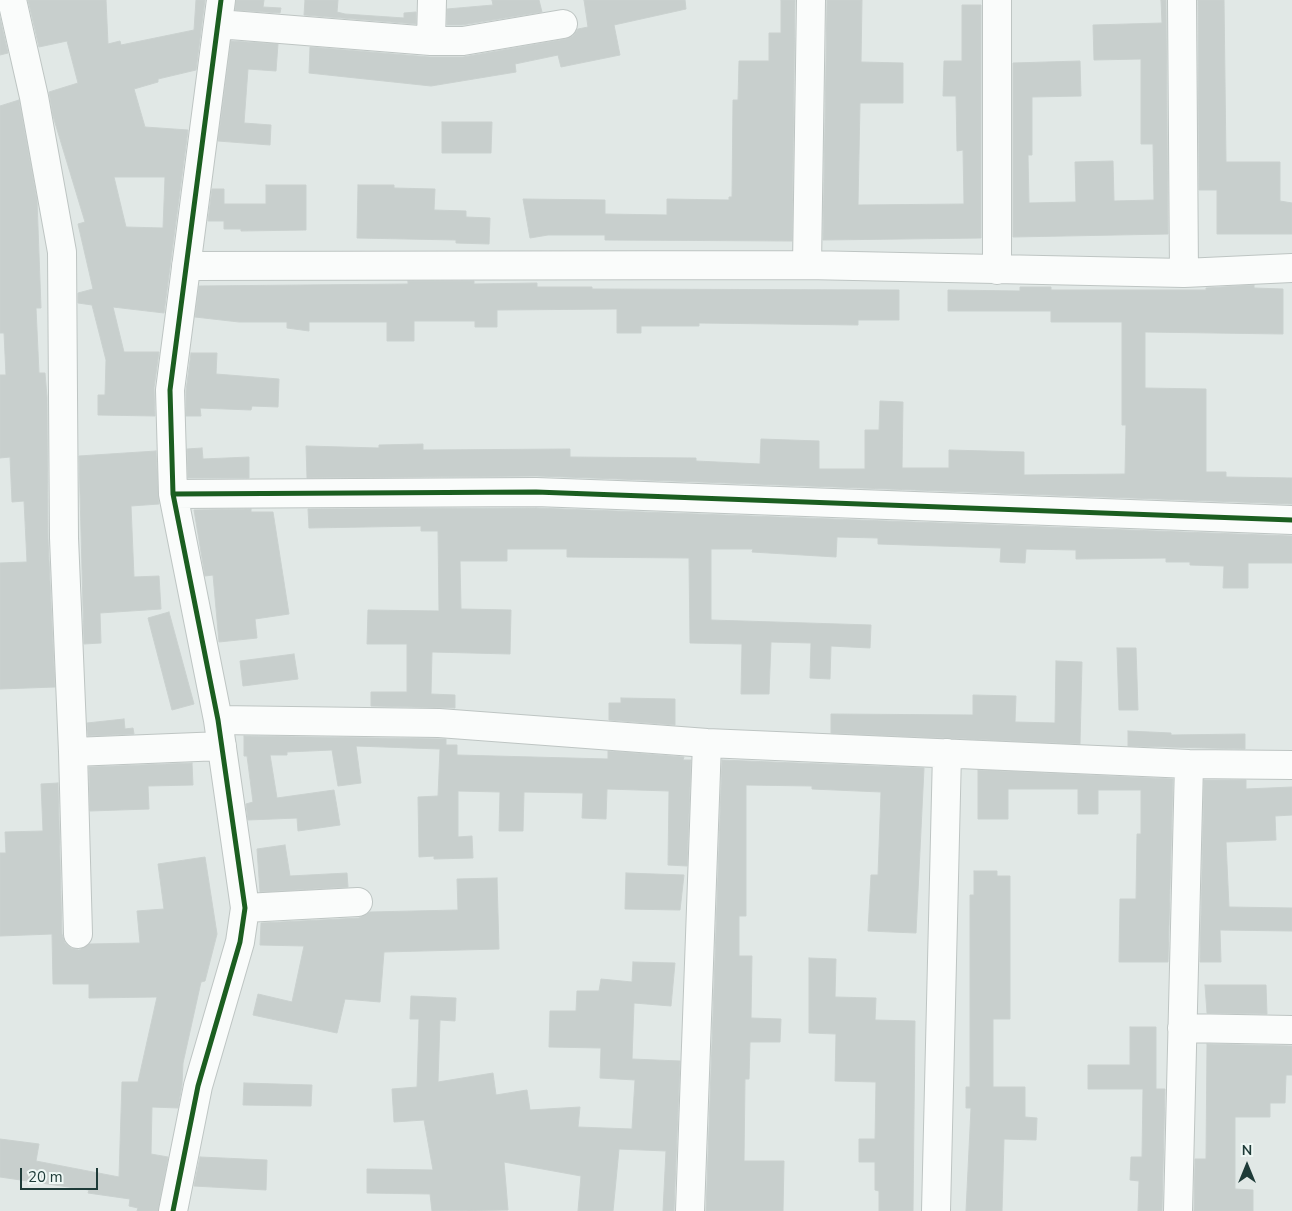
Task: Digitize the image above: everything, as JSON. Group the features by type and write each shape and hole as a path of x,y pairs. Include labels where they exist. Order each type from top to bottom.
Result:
{"street":[{"path":"12,0 34,97 62,252 64,538 78,934"},
{"path":"431,42 432,0"},
{"path":"807,265 811,0"},
{"path":"997,0 997,270"},
{"path":"1182,0 1184,272"},
{"path":"173,1211 198,1086 240,942 245,908 220,733 173,494 170,390 219,12 431,42 463,41 563,24"},
{"path":"186,266 807,265 1184,272 1292,268"},
{"path":"173,494 536,492 1292,520"},
{"path":"73,752 220,733 439,723 707,742 1189,764 1292,765"},
{"path":"690,1211 707,742"},
{"path":"936,1211 947,753"},
{"path":"1178,1211 1189,764"},
{"path":"245,908 358,902"},
{"path":"1182,1028 1292,1030"}],"building":[{"path":"28,0 106,0 108,44 120,41 121,45 194,30 196,0 205,0 196,70 158,79 158,82 134,89 145,127 188,130 164,313 113,307 124,352 159,352 154,388 155,416 98,415 98,395 105,395 106,360 92,305 78,303 78,293 93,289 78,224 85,222 53,116 49,92 78,83 67,41 39,47","holes":["114,177 165,177 163,228 126,227"]},
{"path":"236,0 264,0 263,7 281,8 280,13 235,10"},
{"path":"305,0 338,0 337,12 345,14 404,18 404,13 416,12 416,24 304,15"},
{"path":"492,0 539,0 542,12 462,25 447,25 447,9 493,5"},
{"path":"584,0 685,0 686,9 614,25 620,55 561,67 558,55 515,64 516,72 431,86 309,73 310,47 430,57 463,57 566,39 573,36 578,29 588,27"},
{"path":"781,0 795,0 792,241 605,240 605,235 548,235 530,238 523,199 605,200 605,214 667,215 667,199 729,200 729,197 732,197 733,100 738,100 739,61 769,61 769,33 781,33"},
{"path":"827,0 862,0 861,62 903,63 903,103 860,103 858,205 964,204 963,150 957,151 956,96 943,96 944,61 962,61 962,5 981,5 981,238 823,240"},
{"path":"1161,0 1166,0 1168,234 1013,237 1013,63 1080,61 1081,96 1032,97 1032,155 1028,155 1029,203 1076,202 1075,162 1113,161 1114,201 1154,200 1153,144 1141,144 1141,59 1094,60 1093,25 1162,23"},
{"path":"1198,0 1224,0 1226,162 1280,162 1280,201 1292,203 1292,234 1217,234 1217,190 1199,190"},
{"path":"0,18 8,53 0,55"},
{"path":"231,41 278,44 276,71 248,69 244,123 271,125 270,145 218,141"},
{"path":"19,100 37,200 41,308 36,308 39,373 45,373 47,397 48,539 55,687 0,689 0,563 27,562 24,501 12,502 10,457 0,458 0,375 6,375 4,333 0,333 0,106"},
{"path":"442,122 492,122 491,153 442,153"},
{"path":"266,185 306,185 306,230 241,231 241,229 224,229 224,221 208,221 212,189 224,189 224,204 266,204"},
{"path":"358,185 394,185 394,188 435,189 434,210 466,211 466,217 490,218 489,244 456,243 456,240 357,238"},
{"path":"408,281 474,281 474,284 537,283 537,287 592,287 592,289 899,290 899,320 858,320 858,325 699,323 699,326 641,326 641,333 617,333 617,309 497,310 497,327 475,327 475,321 414,321 414,341 387,341 387,322 309,322 309,331 287,328 287,322 239,322 195,317 199,286 408,284"},
{"path":"1254,285 1254,288 1283,289 1283,334 1145,332 1145,388 1206,389 1206,472 1226,472 1226,477 1292,478 1292,504 537,476 307,478 306,446 379,448 379,445 423,444 423,450 570,449 570,457 696,458 696,461 760,464 761,439 819,441 819,469 865,469 865,430 879,430 880,401 903,402 902,468 949,468 949,450 1024,452 1024,475 1125,474 1126,425 1122,425 1122,322 1051,322 1051,311 948,311 948,290 1020,291 1020,287 1051,287 1051,290 1206,290 1206,288"},
{"path":"191,353 217,353 216,374 279,379 278,407 252,406 251,410 200,408 201,416 186,416 186,391"},
{"path":"202,448 203,459 249,457 249,478 188,478 187,449"},
{"path":"156,451 159,504 131,506 134,577 159,576 161,609 100,613 101,643 84,644 79,456"},
{"path":"536,508 1292,536 1292,563 1248,563 1248,588 1223,588 1224,566 1190,565 1190,562 1166,562 1166,558 1076,559 1076,550 1026,549 1025,563 1000,562 1001,548 878,544 878,538 837,537 836,557 752,552 753,549 711,549 711,620 871,625 870,648 831,646 830,679 810,678 811,643 771,642 769,694 741,694 742,644 690,643 689,558 567,557 567,549 507,549 507,561 460,561 461,609 511,610 510,654 432,652 431,694 455,695 455,708 371,706 371,692 407,692 407,644 367,644 368,610 439,611 438,531 421,531 421,526 309,528 308,509"},
{"path":"251,509 251,512 273,512 289,614 255,619 257,638 219,642 213,575 205,576 194,510"},
{"path":"169,612 194,704 172,710 148,618"},
{"path":"1117,648 1136,648 1138,710 1119,710"},
{"path":"294,654 298,679 243,686 240,661"},
{"path":"1056,661 1082,662 1080,744 831,733 831,714 973,715 973,695 1016,696 1015,722 1055,723"},
{"path":"621,698 675,699 675,725 609,720 609,703 621,703"},
{"path":"124,719 125,729 133,728 134,734 88,736 87,723"},
{"path":"1128,731 1171,733 1171,735 1245,734 1245,749 1128,746"},
{"path":"244,736 446,739 446,745 457,745 457,755 608,759 608,751 684,757 683,760 691,760 687,866 668,865 669,791 607,789 606,819 582,818 583,793 524,792 523,831 499,831 500,792 458,791 458,837 472,836 473,858 434,859 434,856 419,857 418,797 438,796 440,749 356,746 361,783 338,786 332,750 287,752 287,755 270,755 277,798 334,790 340,825 298,831 297,818 248,820 246,804 253,802 247,756 244,756"},
{"path":"722,760 924,768 916,933 868,931 871,875 878,875 881,792 812,789 812,786 746,785 746,916 739,916 739,956 752,956 751,1018 781,1019 780,1042 750,1042 749,1079 745,1079 744,1161 784,1161 783,1211 706,1211"},
{"path":"192,763 193,785 148,786 149,809 90,811 89,767"},
{"path":"978,770 1173,779 1168,962 1119,962 1120,899 1136,899 1137,834 1141,834 1141,790 1098,790 1098,814 1078,814 1078,789 1008,789 1008,819 978,819"},
{"path":"1204,780 1246,780 1246,789 1292,787 1292,815 1275,816 1276,840 1226,842 1229,907 1292,908 1292,931 1220,930 1221,962 1200,962"},
{"path":"58,783 62,934 65,943 71,948 79,950 89,944 140,943 137,911 164,909 158,864 205,857 217,934 205,981 201,982 183,1063 178,1108 152,1107 151,1154 168,1157 158,1211 137,1211 138,1208 129,1206 130,1199 88,1193 89,1190 0,1177 0,1139 39,1144 36,1161 119,1177 122,1082 138,1082 157,997 89,998 89,984 53,984 52,934 0,936 0,853 6,853 5,832 43,831 41,784"},
{"path":"285,845 290,876 347,873 348,887 260,892 257,849"},
{"path":"974,871 997,871 997,876 1010,876 1010,1019 993,1019 993,1087 1025,1087 1025,1117 1037,1118 1036,1140 1004,1139 1002,1211 966,1211 971,1108 966,1108 966,1087 970,1087 970,895 974,895"},
{"path":"626,873 684,875 680,910 625,909"},
{"path":"497,878 499,949 384,952 380,1002 345,999 337,1033 253,1015 258,994 292,1002 304,946 260,945 261,923 359,918 370,912 458,910 457,879"},
{"path":"809,958 836,959 835,997 876,998 875,1020 915,1021 913,1211 879,1211 879,1191 875,1190 875,1162 859,1162 859,1139 875,1139 876,1082 835,1081 836,1034 809,1033"},
{"path":"633,962 675,963 671,1006 634,1003 632,1059 680,1061 674,1211 663,1211 666,1151 619,1149 613,1211 578,1211 581,1176 504,1162 508,1210 432,1211 430,1194 367,1193 367,1169 433,1170 424,1120 394,1122 392,1089 417,1087 419,1019 410,1019 411,996 456,998 455,1021 440,1020 438,1082 493,1073 496,1095 527,1090 530,1110 580,1107 578,1127 632,1129 635,1080 600,1078 601,1048 549,1047 550,1011 576,1011 577,991 599,991 601,979 632,982"},
{"path":"1205,985 1266,985 1267,1014 1207,1013"},
{"path":"1130,1027 1156,1027 1156,1089 1165,1089 1162,1211 1138,1211 1139,1181 1130,1180 1131,1157 1142,1157 1143,1089 1088,1089 1088,1065 1130,1065"},
{"path":"1207,1044 1292,1046 1292,1075 1286,1075 1285,1103 1270,1103 1270,1117 1235,1117 1235,1189 1253,1190 1253,1211 1194,1211 1195,1159 1206,1159"},
{"path":"244,1083 312,1085 311,1106 243,1105"},
{"path":"200,1157 267,1160 266,1190 194,1186"}],"cycle path":[{"path":"173,1211 198,1086 240,942 245,908 218,720 173,494 170,390 221,0"},
{"path":"173,494 536,492 1292,520"}]}
